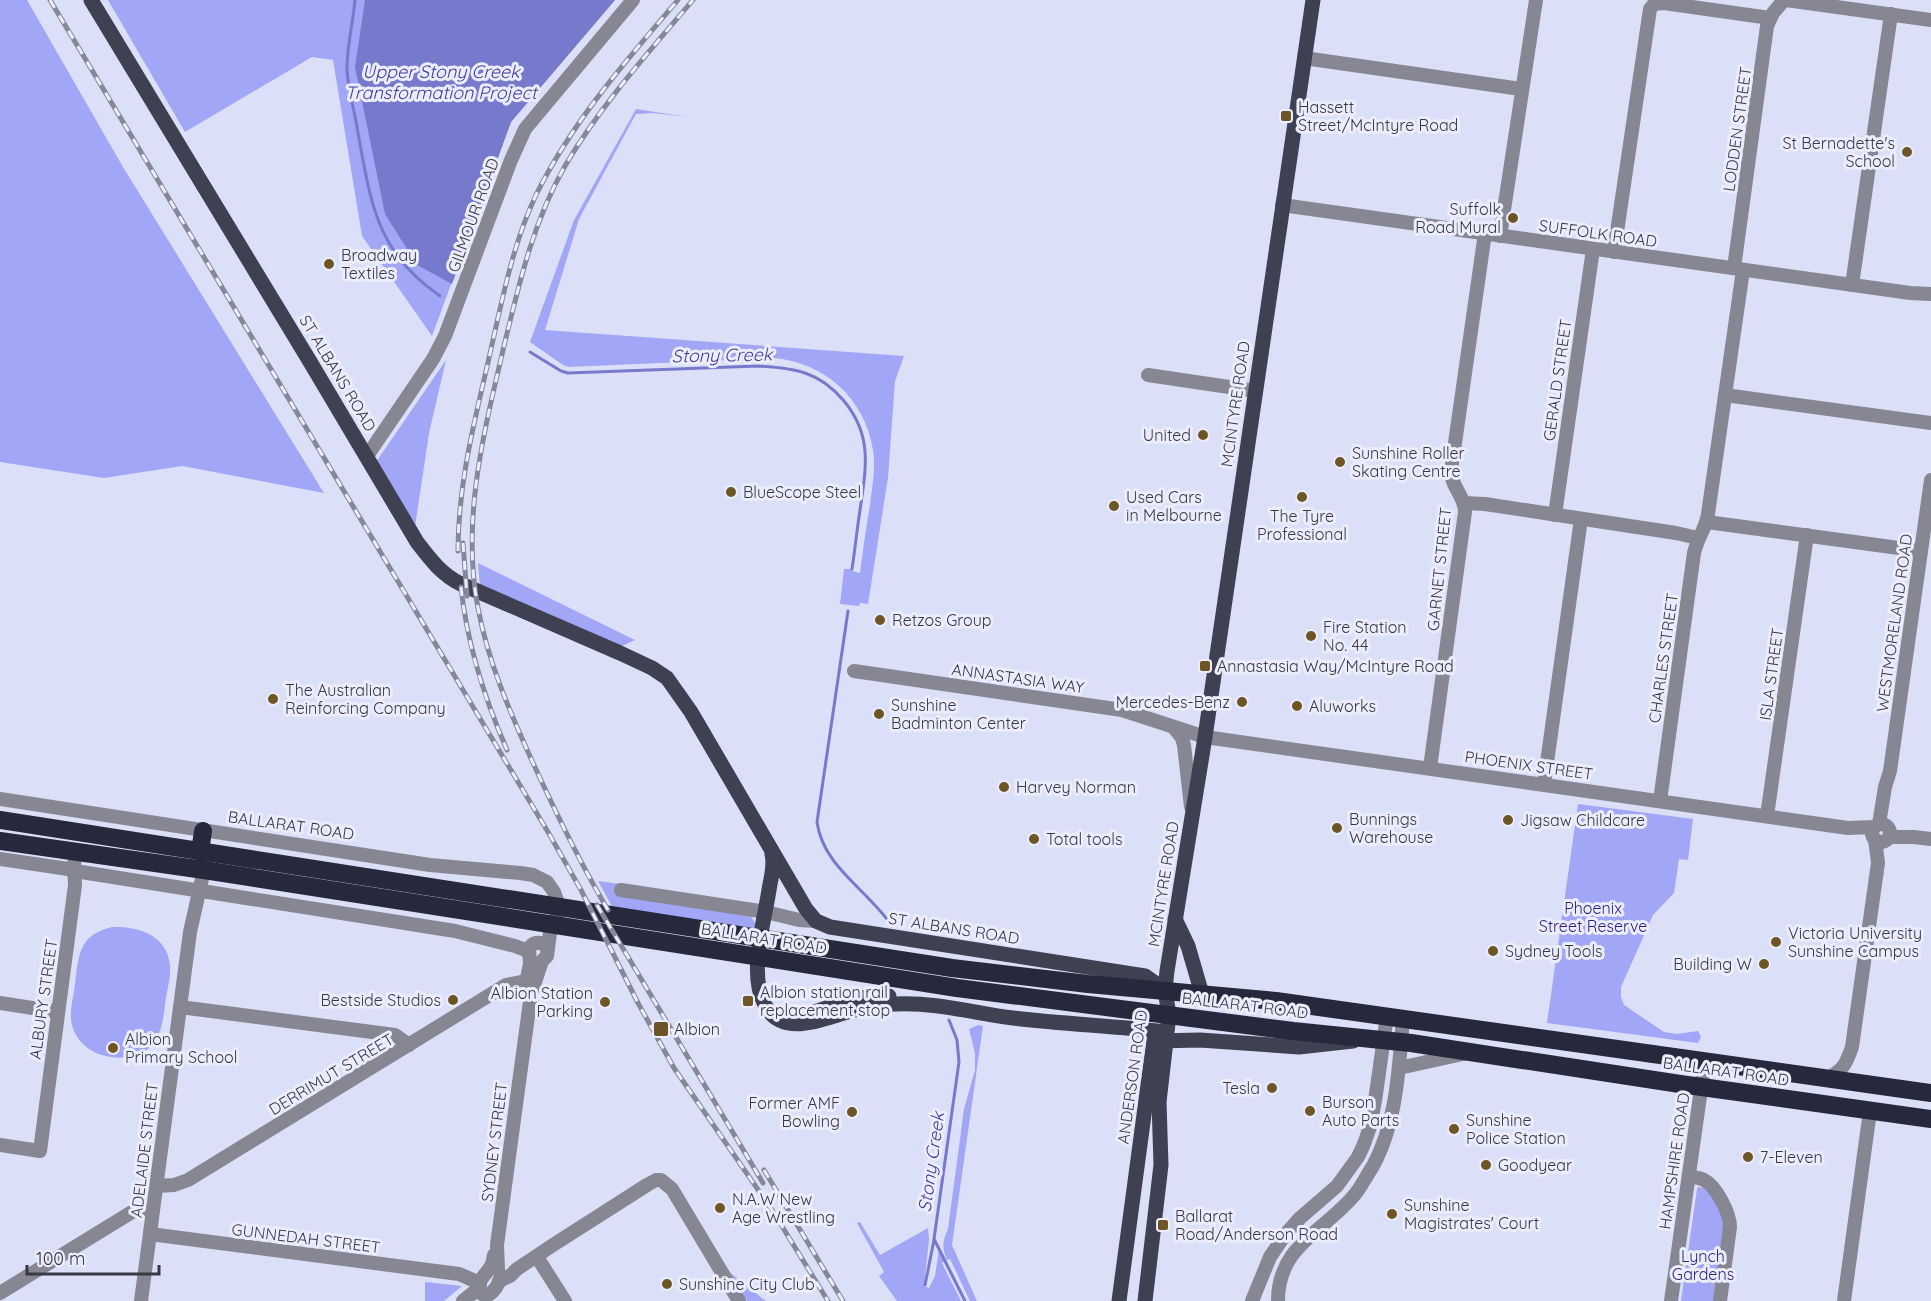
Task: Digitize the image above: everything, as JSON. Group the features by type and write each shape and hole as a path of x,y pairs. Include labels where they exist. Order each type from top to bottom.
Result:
{"highway":[{"name":"BALLARAT ROAD","path":"0,820 952,968 1088,984 1276,1001 1931,1093"},
{"path":"200,852 203,831"},
{"name":"BALLARAT ROAD","path":"0,841 75,864 198,870 1055,1001 1161,1029 1293,1031 1384,1040 1931,1119"},
{"path":"1786,1099 1795,1088 1799,1074"}],"main road":[{"name":"ST ALBANS ROAD","path":"91,0 417,542 438,568 452,580 662,674 735,796 772,851 806,909 816,921 825,926 1145,976 1165,990"},
{"name":"MCINTYRE ROAD","path":"1165,990 1313,0"},
{"name":"ST ALBANS ROAD","path":"735,796 768,864 770,884"},
{"name":"ST ALBANS ROAD","path":"772,851 773,868 757,980 768,1011 784,1022 806,1024 873,1002 915,1003 988,1015 1052,1022 1161,1029 1200,1040 1299,1047 1384,1040"},
{"path":"1175,919 1188,946 1202,994"},
{"name":"ANDERSON ROAD","path":"1120,1301 1165,990"},
{"path":"1052,1022 1055,1001"},
{"name":"ANDERSON ROAD","path":"1145,1301 1160,1173 1161,1029"}],"street":[{"name":"GILMOUR ROAD","path":"367,456 433,359 445,336 511,160 525,129 633,0"},
{"path":"1500,236 1536,0"},
{"path":"1785,0 1931,20"},
{"name":"LODDEN STREET","path":"1707,522 1725,394 1767,26 1770,18 1785,0"},
{"path":"1614,252 1648,12 1652,6 1679,2 1770,18"},
{"path":"1852,285 1891,14"},
{"path":"1304,58 1521,89"},
{"name":"SUFFOLK ROAD","path":"1282,205 1852,285 1910,294 1931,300"},
{"name":"GARNET STREET","path":"1430,768 1464,523 1464,503 1454,486 1451,471 1485,233"},
{"name":"GERALD STREET","path":"1555,515 1593,249"},
{"name":"SUFFOLK ROAD","path":"1910,294 1931,294"},
{"path":"1148,375 1256,391"},
{"path":"1725,394 1931,423"},
{"name":"WESTMORELAND ROAD","path":"1863,1083 1854,1072 1852,1047 1882,832 1885,787 1890,771 1925,549 1931,480"},
{"path":"1464,503 1485,504 1698,538"},
{"path":"1544,784 1581,519"},
{"path":"1707,522 1925,549"},
{"name":"CHARLES STREET","path":"1660,801 1694,553 1698,538 1707,522"},
{"name":"ISLA STREET","path":"1767,816 1807,535"},
{"name":"ANNASTASIA WAY","path":"854,671 1122,710 1204,737"},
{"path":"1174,728 1182,738 1184,745 1192,820"},
{"name":"PHOENIX STREET","path":"1204,737 1931,839"},
{"name":"BALLARAT ROAD","path":"0,800 430,865 533,875 548,882 554,892 558,903 557,917 537,954 455,931 196,890 75,864 0,859"},
{"name":"ADELAIDE STREET","path":"141,1301 200,852"},
{"name":"ALBURY STREET","path":"0,1145 40,1151 75,885 75,864"},
{"path":"621,890 816,921"},
{"name":"SYDNEY STREET","path":"489,1285 497,1245 524,1044 527,989 537,954"},
{"name":"DERRIMUT STREET","path":"157,1189 182,1183 496,992 527,989"},
{"path":"0,1003 58,1012"},
{"path":"180,1007 395,1035 409,1045"},
{"path":"1253,1301 1270,1257 1284,1236 1300,1218 1337,1186 1361,1151 1370,1127 1384,1040 1395,1017"},
{"path":"1278,1301 1279,1281 1294,1254 1306,1239 1355,1194 1374,1164 1383,1142 1391,1116 1399,1068 1384,1040"},
{"name":"WESTMORELAND ROAD","path":"1828,1078 1844,1067 1852,1047"},
{"path":"1399,1068 1471,1052"},
{"name":"HAMPSHIRE ROAD","path":"1671,1301 1705,1061"},
{"path":"1844,1301 1870,1111"},
{"path":"1689,1177 1702,1179 1710,1185 1730,1218 1720,1301"},
{"path":"464,1301 537,1257 652,1182 661,1180 672,1189 739,1301"},
{"path":"0,1293 137,1210 153,1214"},
{"name":"GUNNEDAH STREET","path":"150,1234 459,1274 489,1285"},
{"path":"537,1257 565,1301"},
{"path":"1253,1301 1263,1299 1272,1301"}],"green space":[{"path":"0,0 27,0 123,167 324,493 182,466 104,478 0,462"},
{"path":"108,0 615,0 511,122 432,336 362,236 333,60 312,57 185,132"},
{"path":"636,109 688,117 653,113 636,114 579,219 545,330 904,356 895,381 888,478 868,604 860,603 859,606 840,604 844,569 852,569 860,573 873,478 873,450 861,414 839,386 825,375 792,361 773,358 569,367 530,342 574,220"},
{"path":"446,360 429,433 415,527 376,462"},
{"path":"478,563 635,640 622,646 480,588"},
{"name":"Phoenix Street Reserve","path":"1578,804 1693,819 1688,860 1679,859 1674,893 1653,915 1621,987 1621,997 1624,1005 1664,1032 1677,1034 1698,1031 1701,1037 1698,1043 1547,1023"},
{"path":"598,881 620,884 750,915 755,923 755,931 614,910"},
{"path":"112,927 132,928 150,934 163,946 170,965 163,1017 154,1043 140,1054 119,1058 100,1054 84,1045 73,1029 71,1019 80,952 93,935"},
{"path":"978,1025 983,1026 952,1245 977,1301 970,1301 950,1259 947,1260 943,1245 948,1229 964,1109 975,1070 975,1053 969,1029"},
{"name":"Lynch Gardens","path":"1698,1187 1706,1188 1724,1215 1725,1223 1715,1301 1681,1301 1697,1189"},
{"path":"860,1222 880,1255 928,1228 929,1240 924,1286 929,1288 935,1276 939,1249 944,1262 942,1263 961,1301 897,1301 879,1276 884,1272 857,1223"},
{"path":"728,1271 763,1299 766,1301 747,1301"},
{"path":"425,1282 462,1286 444,1301 425,1301"}],"water":[{"name":"Upper Stony Creek Transformation Project","path":"365,0 615,0 511,122 452,284 417,265 385,214 355,67"}],"waterway":[{"name":"Stony Creek","path":"355,0 347,69 373,204 389,244 402,262 440,296"},
{"name":"Stony Creek","path":"530,352 568,373 758,366 794,370 825,383 835,391 853,414 860,427 865,453 864,480 852,569"},
{"name":"Stony Creek","path":"848,611 817,822 821,838 837,865 892,926"},
{"name":"Stony Creek","path":"949,1020 957,1040 959,1062 934,1239 965,1301"},
{"path":"925,1285 934,1240"}],"railway":[{"path":"50,0 548,832 674,1068 772,1210 828,1301"},
{"path":"458,551 460,505 471,438 506,282 527,216 550,168 566,142 619,70 678,0"},
{"path":"608,910 550,800 516,725 494,667 482,628 473,575 473,509 489,411 504,346 528,254 544,209 565,166 593,122 625,80 693,0"},
{"path":"463,543 467,596"},
{"path":"461,587 472,650 491,710 507,750"},
{"path":"597,905 763,1183"},
{"path":"764,1170 843,1301"}],"place":[{"name":"Hassett Street/McIntyre Road","path":"1286,116"},
{"name":"St Bernadette's School","path":"1907,152"},
{"name":"Suffolk Road Mural","path":"1513,218"},
{"name":"Broadway Textiles","path":"329,264"},
{"name":"United","path":"1203,435"},
{"name":"Sunshine Roller Skating Centre","path":"1340,462"},
{"name":"BlueScope Steel","path":"731,492"},
{"name":"The Tyre Professional","path":"1302,497"},
{"name":"Used Cars in Melbourne","path":"1114,506"},
{"name":"Retzos Group","path":"880,620"},
{"name":"Fire Station No. 44","path":"1311,636"},
{"name":"Annastasia Way/McIntyre Road","path":"1205,666"},
{"name":"The Australian Reinforcing Company","path":"273,699"},
{"name":"Mercedes-Benz","path":"1242,702"},
{"name":"Aluworks","path":"1297,706"},
{"name":"Sunshine Badminton Center","path":"879,714"},
{"name":"Harvey Norman","path":"1004,787"},
{"name":"Jigsaw Childcare","path":"1508,820"},
{"name":"Bunnings Warehouse","path":"1337,828"},
{"name":"Total tools","path":"1034,839"},
{"name":"Victoria University Sunshine Campus","path":"1776,942"},
{"name":"Sydney Tools","path":"1493,951"},
{"name":"Building W","path":"1764,964"},
{"name":"Bestside Studios","path":"453,1000"},
{"name":"Albion station rail replacement stop","path":"748,1001"},
{"name":"Albion Station Parking","path":"605,1002"},
{"name":"Albion","path":"661,1029"},
{"name":"Albion Primary School","path":"113,1048"},
{"name":"Tesla","path":"1272,1088"},
{"name":"Burson Auto Parts","path":"1310,1111"},
{"name":"Former AMF Bowling","path":"852,1112"},
{"name":"Sunshine Police Station","path":"1454,1129"},
{"name":"7-Eleven","path":"1748,1157"},
{"name":"Goodyear","path":"1486,1165"},
{"name":"N.A.W New Age Wrestling","path":"720,1208"},
{"name":"Sunshine Magistrates' Court","path":"1392,1214"},
{"name":"Ballarat Road/Anderson Road","path":"1163,1225"},
{"name":"Sunshine City Club","path":"667,1284"}]}
